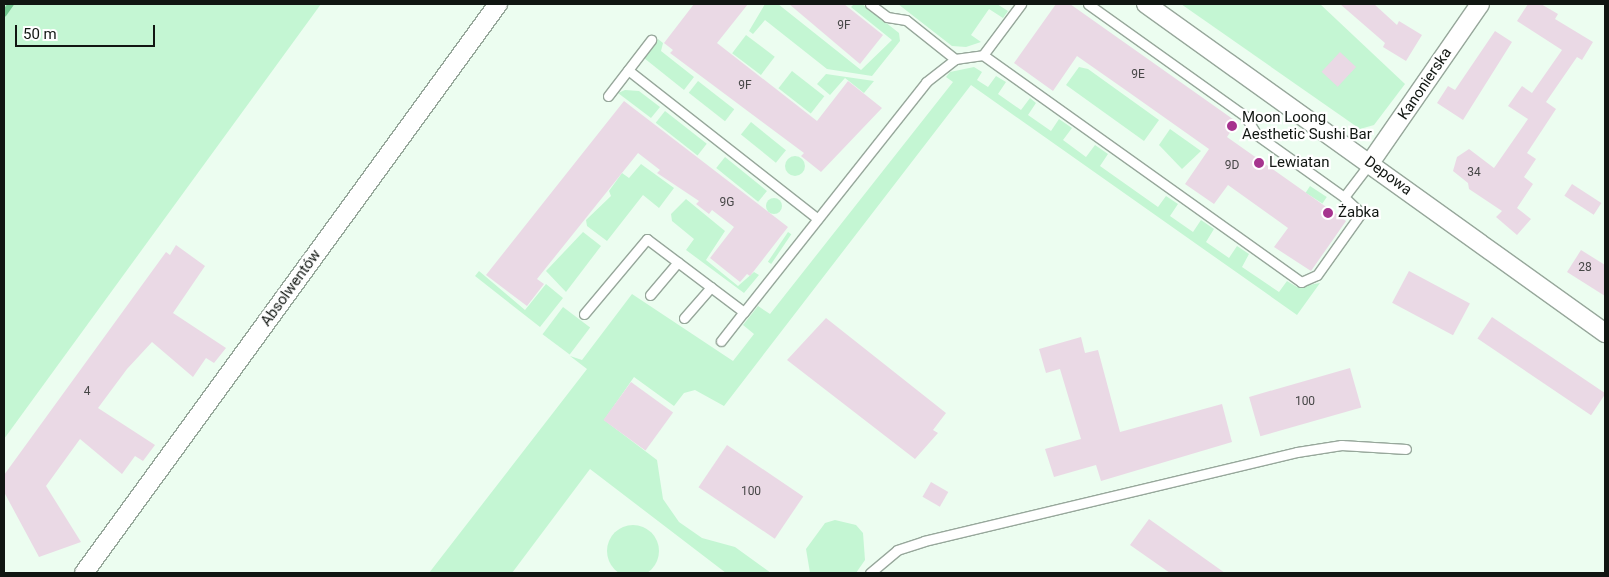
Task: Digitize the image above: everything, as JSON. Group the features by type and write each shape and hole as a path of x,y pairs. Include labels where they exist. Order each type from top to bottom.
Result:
{"street":[{"name":"Absolwentów","path":"84,573 498,4"},
{"name":"Depowa","path":"1146,4 1605,333"},
{"name":"Kanonierska","path":"1370,163 1480,4"}],"lane":[{"path":"870,4 887,17 906,20 954,59"},
{"path":"983,55 1021,4"},
{"path":"721,341 926,82 954,59 983,55 1301,282 1316,275 1361,212 1344,197 1257,135 1245,116 1088,4"},
{"path":"608,96 651,40"},
{"path":"628,70 818,219"},
{"path":"1344,197 1370,163"},
{"path":"584,314 647,239 744,312"},
{"path":"650,295 678,262"},
{"path":"684,318 711,288"},
{"path":"870,573 897,550 924,541 1288,455 1341,445 1406,449"}],"green space":[{"path":"4,4 321,4 4,439"},
{"path":"765,4 778,4 861,70 892,40 851,7 854,4 862,4 899,33 900,41 872,76 827,69 765,20 753,34 749,31"},
{"path":"898,4 997,4 1008,11 1003,18 989,9 971,35 981,42 966,47 952,46"},
{"path":"1181,4 1320,4 1405,84 1374,125 1360,129"},
{"path":"746,35 775,57 761,75 732,53"},
{"path":"658,39 663,43 661,51 694,77 684,90 644,58"},
{"path":"974,67 982,72 977,80 988,87 996,76 1006,82 998,94 1021,110 1030,98 1036,103 1028,115 1051,131 1059,119 1072,128 1063,140 1086,157 1095,145 1108,154 1100,166 1158,207 1166,196 1178,204 1170,216 1193,232 1201,220 1214,229 1206,242 1229,258 1237,246 1249,254 1242,267 1279,292 1287,281 1297,287 1320,283 1297,315 971,85 724,406 695,390 684,393 674,406 634,377 604,420 657,460 663,499 679,522 702,538 735,547 771,573 726,573 590,469 512,573 429,573 587,369 570,356 582,360 632,294 733,361 754,334 743,325 758,306 770,314 953,82 946,77 950,72"},
{"path":"1079,67 1088,69 1159,120 1144,141 1066,85"},
{"path":"792,71 824,96 811,114 778,88"},
{"path":"826,74 874,81 864,93 845,78 830,95 817,84"},
{"path":"698,81 734,109 725,121 689,93"},
{"path":"625,90 639,91 660,107 651,118 618,93"},
{"path":"665,111 707,144 698,155 656,123"},
{"path":"751,122 786,150 776,163 741,134"},
{"path":"1170,129 1201,151 1182,169 1159,145"},
{"path":"791,156 799,156 805,162 805,170 799,176 791,176 785,170 785,162"},
{"path":"725,157 767,191 758,202 716,168"},
{"path":"641,164 674,188 659,208 643,195 607,241 587,226 586,220 611,196 609,191 622,173 629,178"},
{"path":"1310,186 1327,197 1322,204 1306,193"},
{"path":"774,198 780,200 782,206 780,212 774,214 768,212 766,206 768,200"},
{"path":"686,199 725,231 706,260 738,286 754,272 759,275 744,293 686,250 694,239 672,221 671,214"},
{"path":"583,232 601,246 566,292 546,271"},
{"path":"788,232 791,234 771,264 768,262"},
{"path":"479,271 525,310 546,284 563,298 540,327 475,276"},
{"path":"563,307 590,327 570,355 543,334"},
{"path":"835,520 856,525 863,533 865,560 856,573 810,573 806,549 825,523"},
{"path":"633,525 643,527 651,533 657,541 659,551 657,561 651,569 643,575 633,577 623,575 615,569 609,561 607,551 609,541 615,533 623,527"}],"building":[{"path":"694,4 748,4 717,43 817,121 848,81 882,108 821,172 801,156 804,153 670,53 673,50 664,43"},
{"path":"789,4 844,4 883,35 860,64"},
{"path":"1056,4 1070,4 1237,122 1227,137 1346,221 1311,271 1274,247 1288,228 1228,185 1214,204 1185,184 1209,149 1127,91 1077,56 1053,91 1014,63"},
{"path":"1340,4 1374,4 1397,25 1399,21 1422,35 1406,61 1383,47 1385,43"},
{"path":"1528,4 1541,4 1558,14 1555,19 1593,42 1582,60 1577,57 1546,102 1556,109 1527,153 1536,159 1524,177 1533,184 1517,208 1531,219 1517,235 1496,217 1502,211 1469,189 1468,183 1453,171 1457,157 1469,149 1494,168 1528,119 1508,106 1522,86 1532,93 1562,50 1517,21"},
{"path":"1495,31 1512,42 1463,120 1437,103 1448,86 1455,90"},
{"path":"1340,52 1356,67 1338,87 1322,72"},
{"path":"624,101 788,227 750,276 747,274 740,282 710,258 734,227 712,210 709,214 696,204 699,201 657,173 660,170 638,153 537,279 544,284 527,306 486,275"},
{"path":"1572,184 1601,203 1594,215 1564,196"},
{"path":"176,245 205,266 173,313 226,348 214,363 206,358 193,377 152,342 127,369 98,408 155,445 143,461 135,456 122,474 80,439 46,486 81,542 39,557 4,492 4,475 166,252 170,255"},
{"path":"1581,250 1605,265 1605,296 1567,272"},
{"path":"1409,271 1470,303 1453,335 1392,303"},
{"path":"1492,317 1605,393 1591,415 1477,339"},
{"path":"826,318 946,413 933,430 938,433 915,459 787,360"},
{"path":"1081,337 1085,353 1098,350 1120,432 1222,404 1232,442 1101,481 1096,465 1054,477 1045,449 1081,439 1060,369 1046,373 1039,349"},
{"path":"1350,368 1361,407 1260,436 1249,397"},
{"path":"631,382 673,413 645,451 603,420"},
{"path":"727,445 803,496 775,539 698,487"},
{"path":"931,482 948,492 940,507 922,497"},
{"path":"1149,519 1225,573 1170,573 1130,545"}],"waterway":[{"path":"4,14 11,4"}],"place":[{"name":"Moon Loong Aesthetic Sushi Bar","path":"1232,126"},
{"name":"Lewiatan","path":"1259,163"},
{"name":"Żabka","path":"1328,213"}]}
